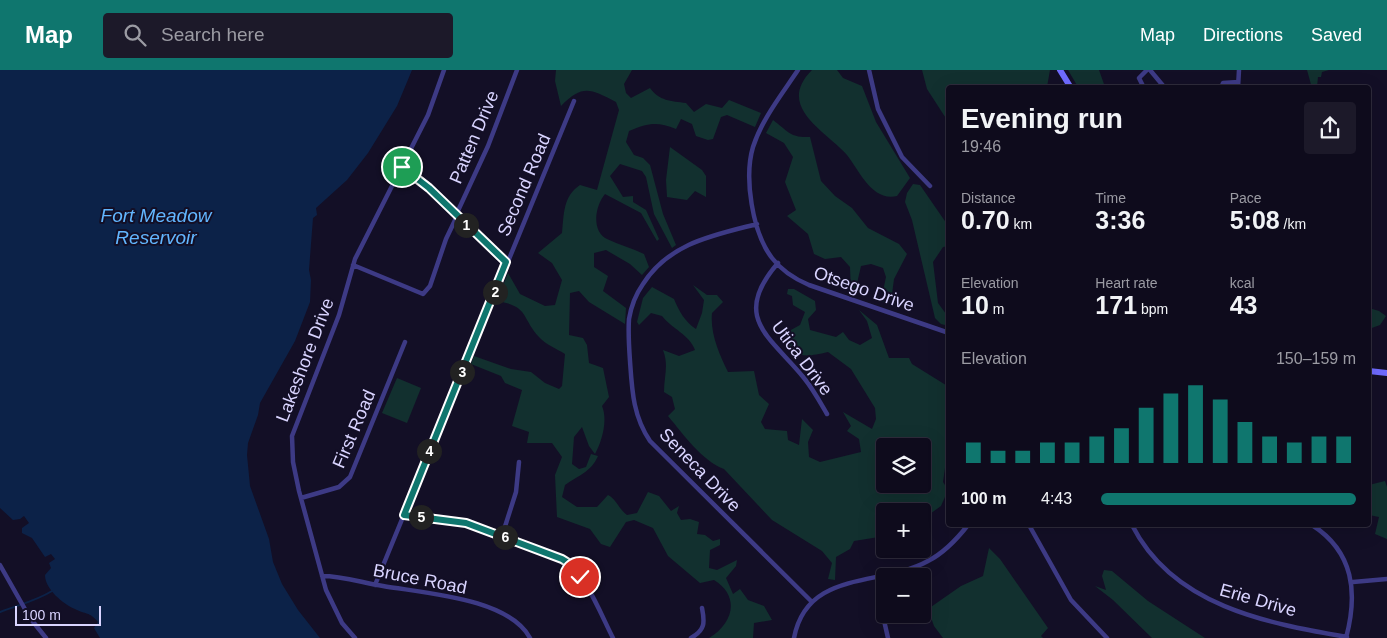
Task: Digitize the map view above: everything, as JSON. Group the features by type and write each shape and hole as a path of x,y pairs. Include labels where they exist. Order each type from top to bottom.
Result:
{"street":[{"name":"Lakeshore Drive","path":"355,638 342,623 331,604 322,576 301,498 292,452 293,429 340,315 353,265 432,106 444,70"},
{"name":"Patten Drive","path":"353,265 423,294 430,286 446,239 488,146 517,70"},
{"name":"Otsego Drive","path":"798,70 761,128 751,155 749,184 757,224 766,247 778,263 798,281 946,332"},
{"path":"869,70 878,109 902,157 930,186"},
{"path":"1060,70 1069,85"},
{"path":"1142,85 1139,78 1148,70 1161,83 1159,85"},
{"path":"1222,85 1223,83 1238,85 1239,70"},
{"name":"Second Road","path":"375,585 506,262 574,101"},
{"path":"402,167 423,182 506,262"},
{"name":"Seneca Drive","path":"757,224 698,239 673,252 652,270 637,293 630,317 632,392 642,429 650,441 812,602"},
{"name":"Utica Drive","path":"778,263 762,284 758,296 757,318 767,340 805,378 827,414"},
{"name":"First Road","path":"301,498 339,487 350,477 405,342"},
{"path":"1371,371 1387,373"},
{"path":"502,536 515,498 519,462"},
{"path":"404,515 459,522 558,557 570,564 580,577 613,638"},
{"path":"912,568 928,562 950,545 966,527"},
{"path":"1030,527 1071,600 1107,638"},
{"name":"Erie Drive","path":"1133,527 1160,564 1188,589 1203,597 1236,611 1346,638"},
{"path":"1314,527 1334,543 1345,562 1353,582 1353,608 1346,638"},
{"path":"0,565 26,611 46,638"},
{"name":"Bruce Road","path":"322,576 460,598 516,621 530,638"},
{"path":"794,638 800,617 812,602 841,585 876,577"},
{"path":"1353,582 1387,579"},
{"path":"691,638 700,632 705,624 702,608"},
{"path":"885,623 888,638"}],"green space":[{"path":"556,70 632,70 624,84 626,93 631,98 650,88 661,98 686,103 694,112 706,104 722,108 729,100 761,113 755,127 727,115 721,117 713,139 708,140 696,136 692,124 681,119 676,129 652,124 629,131 626,142 634,155 643,158 650,165 663,214 676,245 672,248 654,214 646,177 642,171 620,164 610,176 623,197 633,196 633,202 646,210 659,239 657,241 641,213 605,194 599,205 596,218 602,235 607,239 644,254 649,267 642,275 630,264 606,250 594,253 594,267 608,276 603,291 626,308 625,324 589,302 579,291 570,293 569,335 583,338 587,345 589,363 603,368 609,397 602,406 604,412 603,430 595,454 589,446 582,427 574,437 572,464 579,469 586,467 591,454 598,456 588,470 565,485 562,497 577,507 597,507 608,495 627,515 637,513 648,492 659,496 671,511 679,506 677,513 681,520 690,519 699,522 697,534 705,535 713,541 720,539 720,545 710,550 709,568 717,570 737,560 736,566 726,578 733,594 740,589 748,600 764,606 772,620 754,623 753,638 709,638 724,625 728,617 731,609 728,594 714,580 700,583 668,556 653,528 634,520 626,522 610,547 601,544 590,529 557,517 555,475 562,457 552,443 527,443 529,432 512,426 522,390 505,383 501,376 471,364 474,356 511,369 531,372 545,383 559,389 562,386 565,354 542,340 533,330 520,309 497,301 508,273 520,294 545,306 555,305 562,280 552,263 538,253 562,233 565,206 574,189 580,185 597,190 619,110 616,102 600,94 587,91 575,94 561,106 555,81"},
{"path":"812,70 837,70 843,78 862,86 876,122 910,178 897,196 888,197 873,190 847,155 817,127 801,107 799,96 802,83"},
{"path":"922,70 1050,70 1047,85 946,85 946,118 927,89"},
{"path":"1068,70 1099,70 1104,85 1077,85"},
{"path":"1307,70 1329,70 1322,72 1321,77 1318,77 1317,85 1311,85"},
{"path":"773,120 793,135 810,137 821,181 835,196 852,208 868,228 899,244 907,254 894,279 892,294 887,304 881,301 886,277 883,268 871,264 861,266 855,292 851,291 850,267 841,257 825,259 814,254 808,234 787,216 796,210 785,182 793,157 784,143 766,133"},
{"path":"670,147 702,170 706,176 706,197 695,191 687,200 667,197 666,180"},
{"path":"913,184 920,185 946,223 946,246 943,247 933,262 938,303 946,314 946,325 941,324 935,318 912,220 905,202 907,193"},
{"path":"693,285 707,295 717,295 723,302 712,313 712,328 716,343 728,372 754,371 759,395 769,404 761,422 765,429 787,431 788,440 799,445 802,419 813,430 808,442 809,457 820,462 861,452 859,439 847,431 851,426 843,412 872,429 876,419 875,408 851,369 828,352 806,355 796,352 780,336 800,325 805,312 793,305 792,296 787,294 788,289 794,289 815,301 816,310 808,319 810,330 836,337 843,332 849,340 860,345 872,338 867,321 859,310 877,325 889,358 909,358 912,364 946,385 946,468 943,482 946,487 946,495 941,506 931,513 931,503 876,503 876,537 854,541 850,549 836,557 835,580 828,579 832,563 822,551 772,520 724,469 700,453 668,416 675,409 672,397 664,392 666,366 663,350 679,356 695,350 689,340 662,316 651,313 639,325 637,322 643,298 652,287 674,299 683,316 696,329 702,313 704,300"},
{"path":"1371,309 1386,316 1380,325 1371,328"},
{"path":"397,378 421,388 407,423 382,413"},
{"path":"1385,481 1387,487 1387,539 1375,534 1379,517 1371,515 1371,484"},
{"path":"989,548 1000,559 1048,628 1041,636 1043,638 943,638 934,626 931,618 931,607 961,586 983,576"},
{"path":"1104,570 1112,571 1148,601 1205,638 1152,638 1113,600 1095,586 1106,590 1102,576"}],"water":[{"name":"Fort Meadow Reservoir","path":"0,70 412,70 397,106 368,153 347,180 316,208 317,215 313,218 309,270 311,280 310,302 295,341 260,403 258,415 248,443 247,455 250,486 269,539 273,562 282,584 298,610 320,638 100,638 94,628 98,622 95,619 65,604 51,591 45,575 51,568 49,563 55,559 51,554 45,557 32,538 22,533 22,528 29,523 24,516 13,520 0,508"}],"waterway":[{"path":"0,612 52,591"}],"route":[{"path":"402,167 416,176 506,262 404,515 472,525 567,561 580,577"}]}
